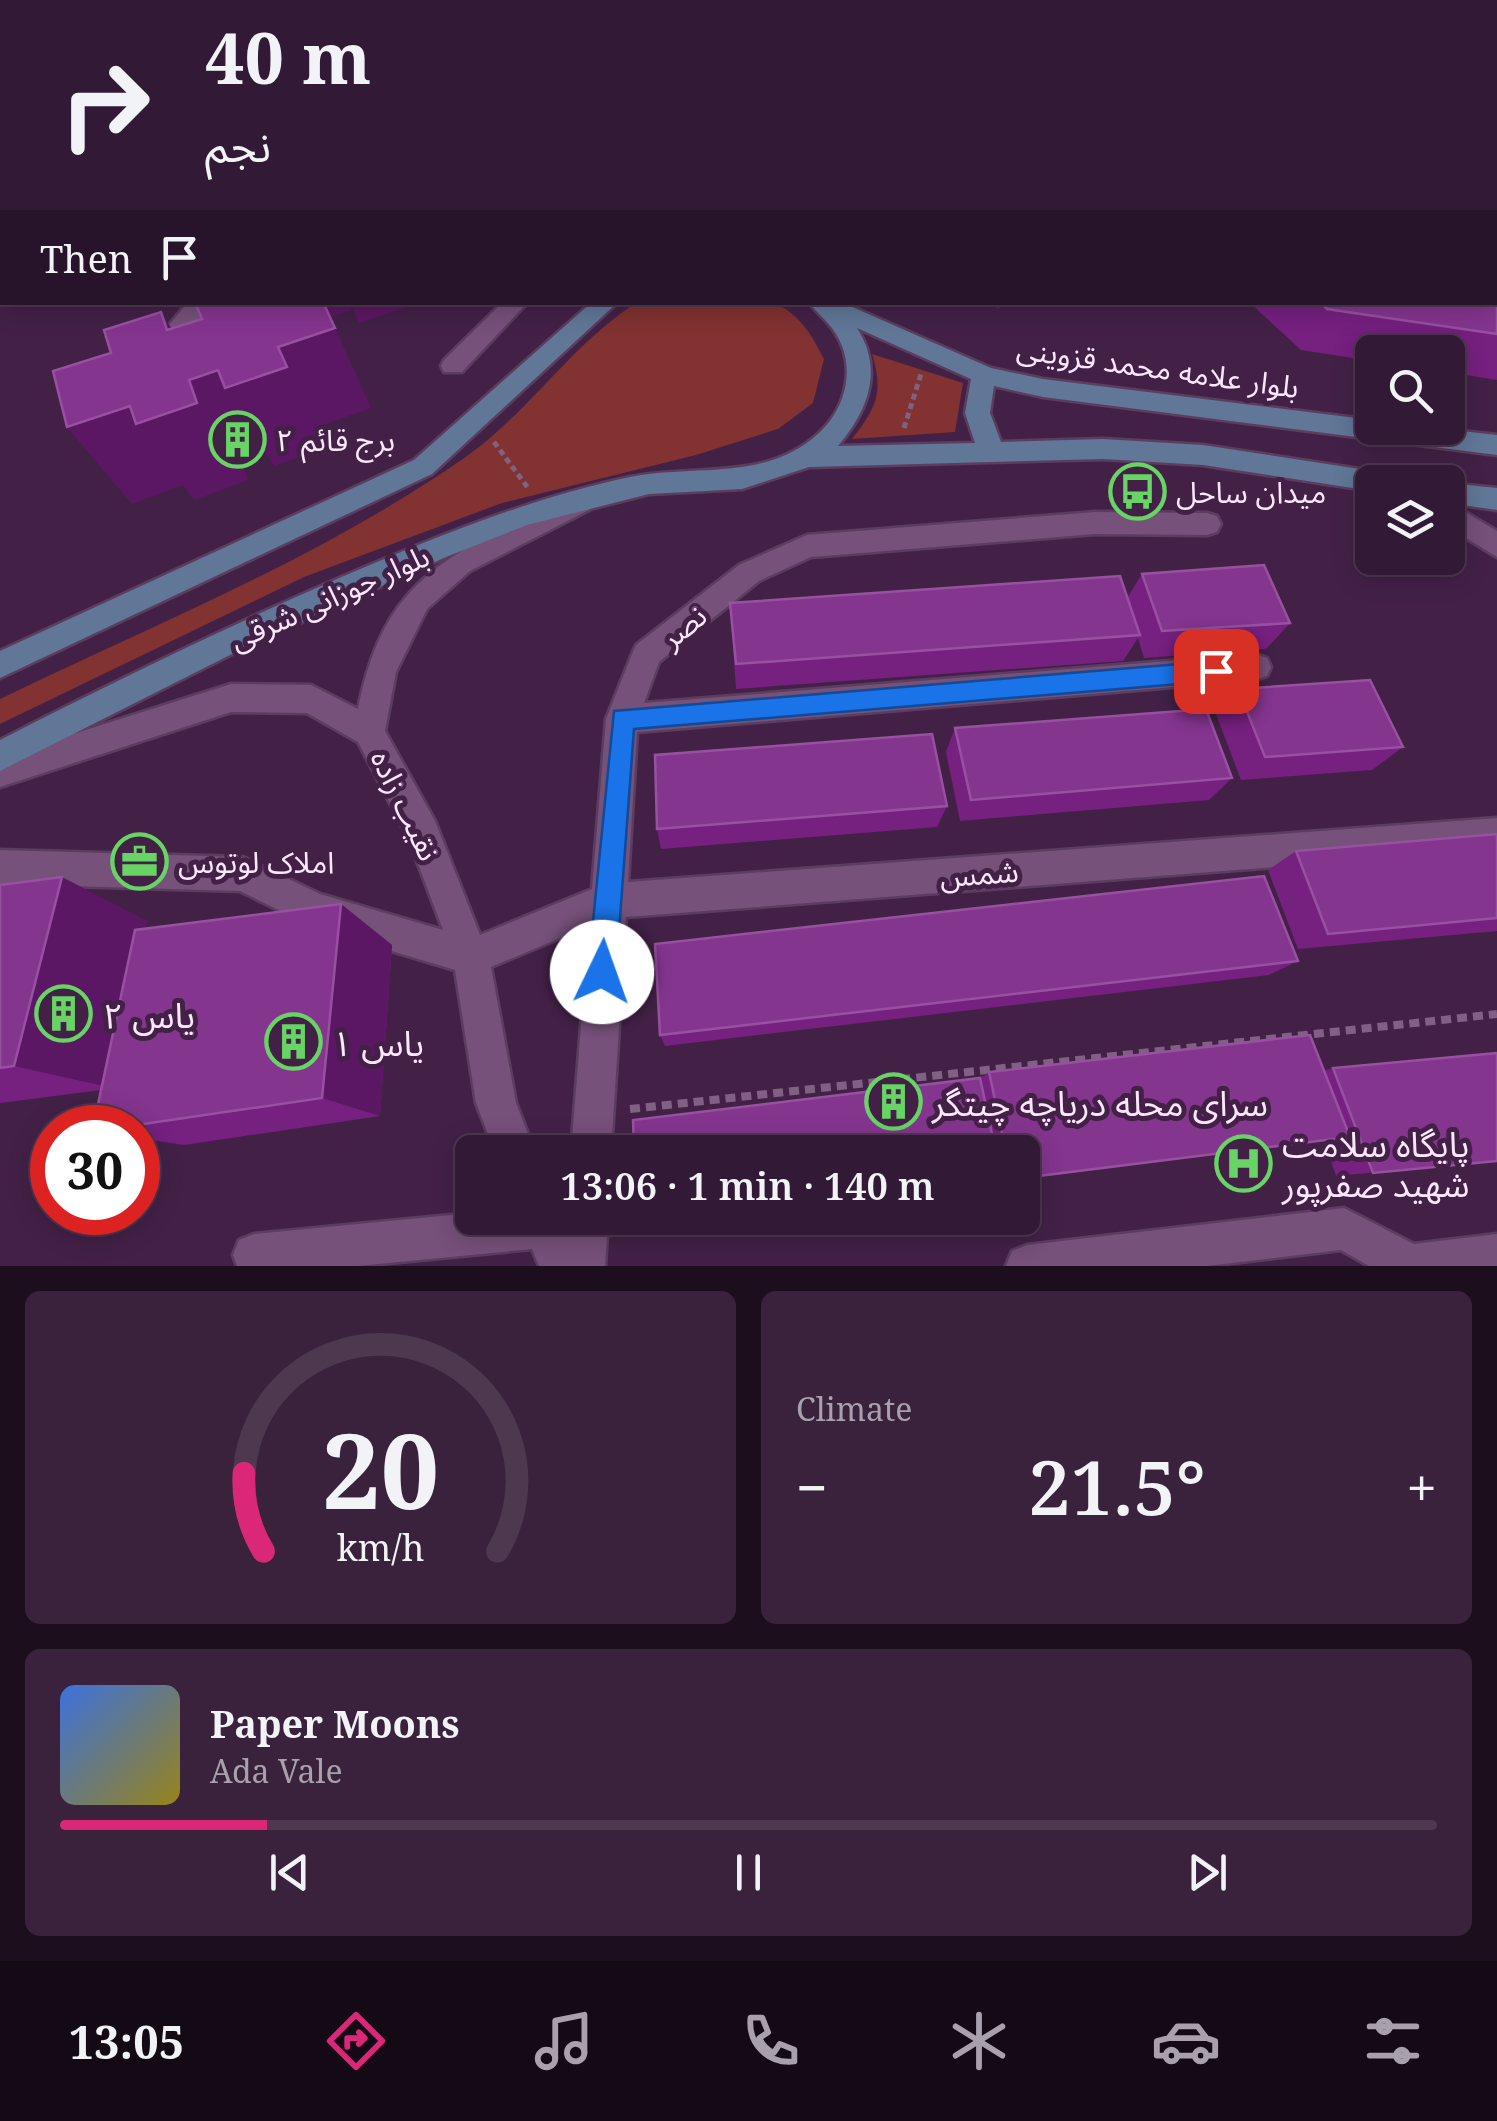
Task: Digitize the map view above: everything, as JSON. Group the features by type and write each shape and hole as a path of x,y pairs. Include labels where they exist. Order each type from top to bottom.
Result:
{"street":[{"path":"141,368 168,346 199,305"},
{"path":"454,366 515,305"},
{"path":"806,457 840,430 858,397 861,363 849,332 824,305"},
{"name":"بلوار علامه محمد قزوینی","path":"827,305 985,375 1044,388 1497,444"},
{"path":"0,666 423,467 588,314"},
{"path":"985,375 974,406 992,450"},
{"path":"806,457 1103,450 1203,455 1355,478"},
{"name":"بلوار جوزانی شرقی","path":"0,756 264,624 458,539 590,496 673,479 735,479 766,474 806,457"},
{"path":"1465,495 1497,499"},
{"name":"نقیب زاده","path":"508,1135 496,1103 471,957 423,833 370,732 381,671 417,600 460,564 590,496"},
{"name":"نصر","path":"592,1135 622,719 647,654 749,573 807,546 1095,523 1207,524"},
{"path":"1465,524 1497,546"},
{"path":"622,719 1256,668"},
{"path":"0,772 231,698 311,700 370,732"},
{"name":"شمس","path":"471,957 606,902 1497,834"},
{"path":"0,867 244,874 315,910 471,957"},
{"path":"1026,1266 1344,1228 1411,1266 1497,1255"},
{"path":"254,1255 455,1232"},
{"path":"548,1235 560,1266"},
{"path":"584,1266 586,1235"}],"path":[{"path":"897,454 918,377 938,354"},
{"path":"594,1114 1497,1014"}],"shaded area":[{"path":"633,305 778,305 804,326 824,359 813,403 778,429 696,455 502,503 304,577 0,724 0,699 298,557 356,526 467,456"},
{"path":"872,354 963,383 955,432 852,439 876,399"}],"building":[{"path":"196,305 324,305 335,328 278,347 287,367 225,388 218,370 189,380 197,403 136,424 130,406 67,427 53,371 111,353 104,330 161,312 167,330 202,319"},
{"path":"1323,305 1497,305 1497,334 1327,309"},
{"path":"1264,565 1290,623 1162,631 1142,574"},
{"path":"1120,576 1140,635 736,664 730,603"},
{"path":"1370,680 1403,747 1265,757 1238,689"},
{"path":"1206,709 1232,778 971,800 955,728"},
{"path":"932,734 947,806 657,829 655,755"},
{"path":"1497,834 1497,918 1328,934 1296,851"},
{"path":"1264,876 1298,961 660,1035 655,944"},
{"path":"62,877 14,1066 0,1068 0,885"},
{"path":"341,904 322,1098 160,1122 160,1105 98,1105 135,930"},
{"path":"1310,1035 1350,1137 1040,1176 1040,1135 1002,1135 989,1072"},
{"path":"1497,1053 1497,1161 1373,1173 1333,1068"},
{"name":"سرای محله دریاچه چیتگر","path":"980,1078 992,1135 633,1135 633,1120"}],"place":[{"name":"برج قائم ۲","path":"237,439"},
{"name":"میدان ساحل","path":"1137,491"},
{"name":"املاک لوتوس","path":"139,861"},
{"name":"یاس ۲","path":"64,1014"},
{"name":"یاس ۱","path":"293,1042"},
{"name":"سرای محله دریاچه چیتگر","path":"893,1102"},
{"name":"پایگاه سلامت شهید صفرپور","path":"1243,1163"}],"route":[{"path":"602,972 622,719 1216,671"}]}
